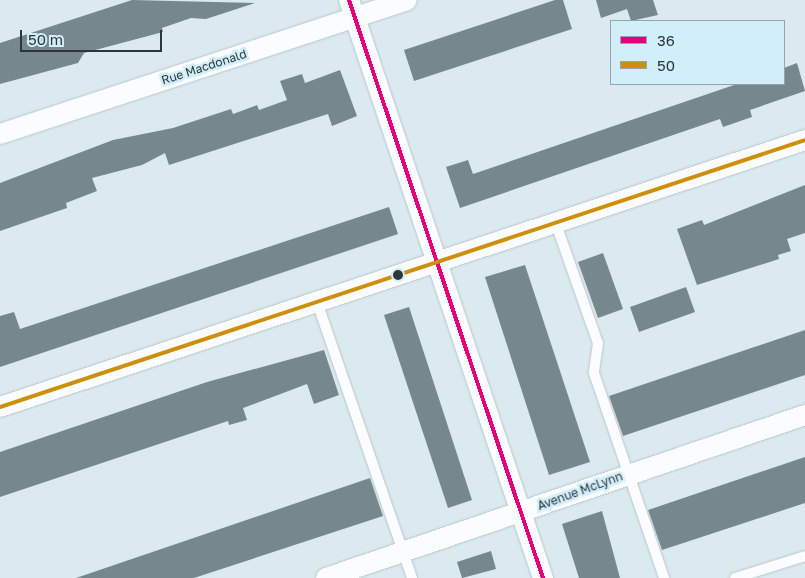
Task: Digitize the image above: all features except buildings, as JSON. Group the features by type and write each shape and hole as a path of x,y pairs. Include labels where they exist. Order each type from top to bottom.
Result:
{"street":[{"name":"Rue Macdonald","path":"0,134 352,9 407,0"},
{"path":"352,9 543,578"},
{"path":"0,407 805,140"},
{"name":"Avenue McLynn","path":"326,578 522,514 627,474 805,415"}],"lane":[{"path":"556,224 598,344 594,373 664,578"},
{"path":"317,302 412,578"},
{"path":"734,578 805,556"}],"transit line":[{"name":"36","path":"349,0 543,578"},
{"name":"50","path":"0,407 805,140"}]}
